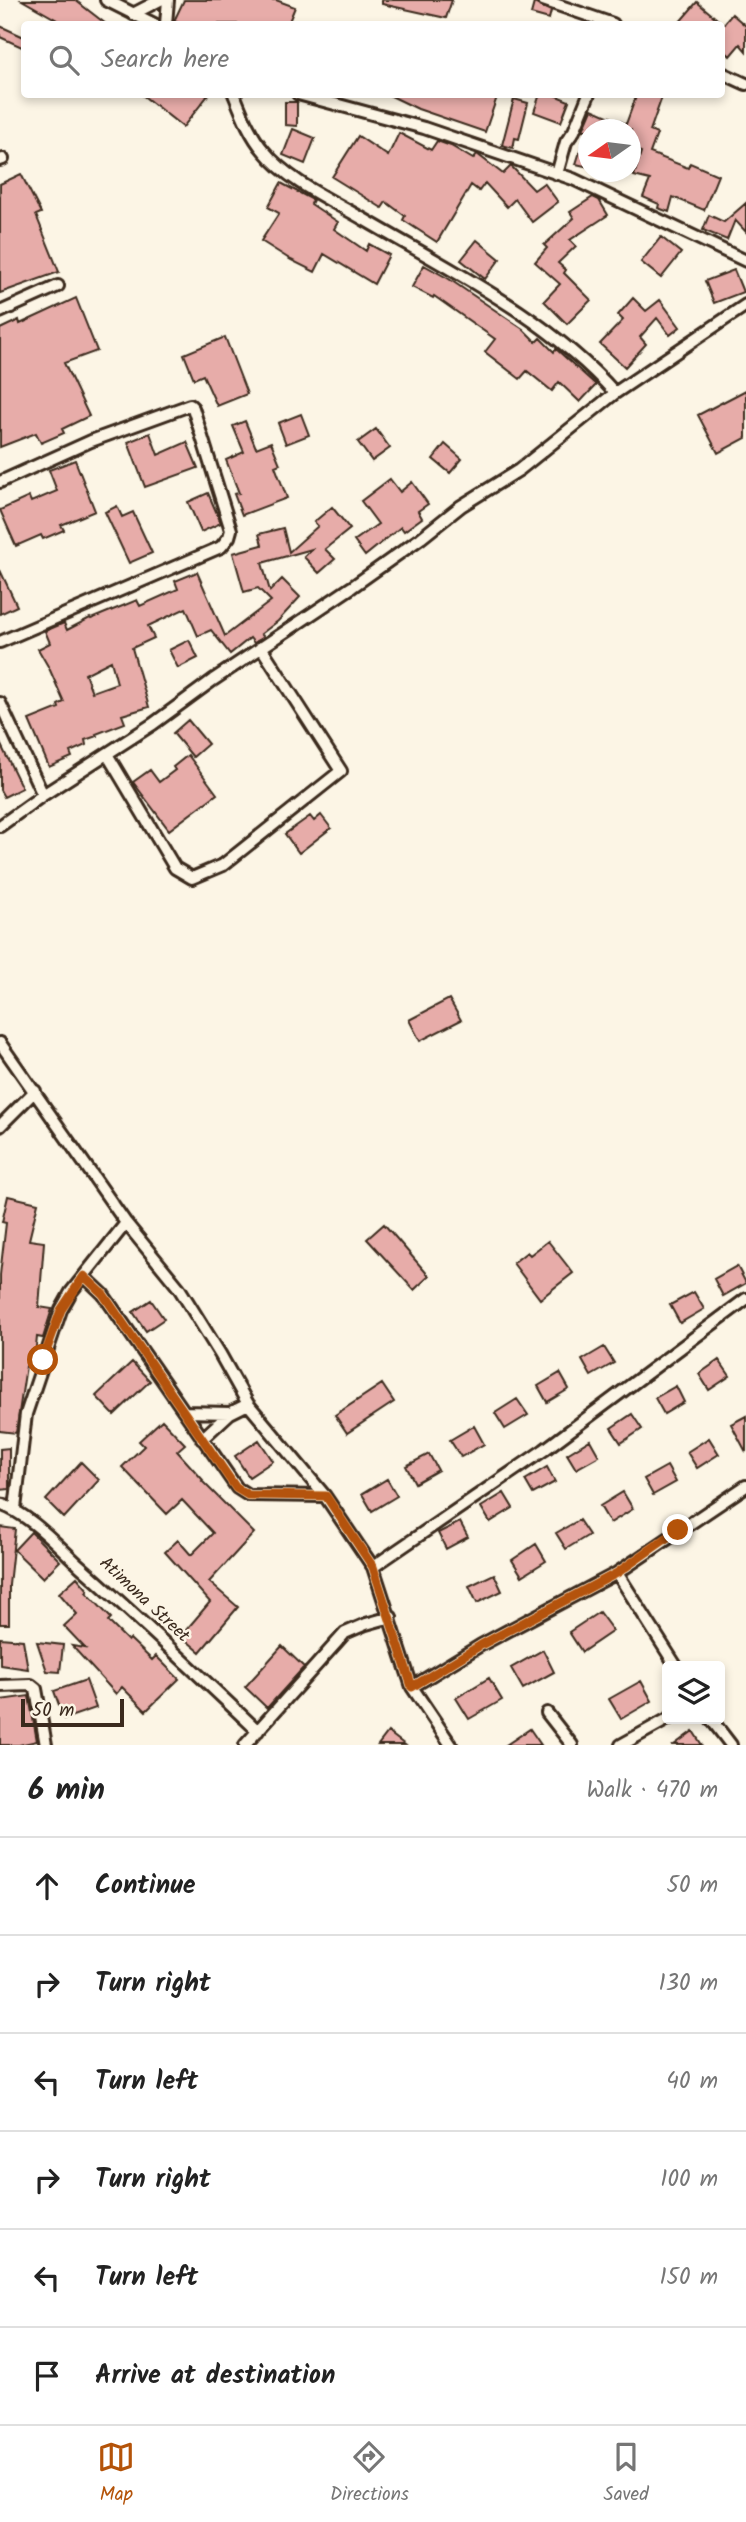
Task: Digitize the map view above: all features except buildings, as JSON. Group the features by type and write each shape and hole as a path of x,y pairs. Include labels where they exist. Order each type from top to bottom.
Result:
{"street":[{"path":"106,0 148,21"},
{"path":"133,14 160,0"},
{"path":"166,21 168,0"},
{"path":"543,0 604,21"},
{"path":"725,74 746,84"},
{"path":"236,98 245,121 263,151 288,175 450,268 517,310 589,364 615,393"},
{"path":"313,98 424,128 573,179 746,261"},
{"path":"557,174 566,142 574,131 587,98"},
{"path":"0,312 58,286"},
{"path":"0,826 352,587 461,506 519,470 615,393 746,305"},
{"path":"0,482 91,441 190,405 231,530 221,547 0,642"},
{"path":"107,754 176,868 192,878 223,865 341,772 261,647"},
{"path":"0,703 43,795"},
{"path":"0,1043 126,1223 179,1288 248,1404 326,1496 373,1567 412,1687 451,1745"},
{"path":"3,1121 35,1091"},
{"path":"0,1106 3,1121"},
{"path":"15,1509 26,1414 61,1310 126,1223"},
{"path":"84,1276 103,1294 242,1493 326,1496"},
{"path":"373,1567 544,1450 746,1299"},
{"path":"202,1439 230,1413 248,1404"},
{"path":"186,1412 230,1413"},
{"path":"412,1687 492,1639 617,1573 746,1486"},
{"name":"Atimona Street","path":"0,1504 15,1509 136,1616 258,1731"},
{"path":"617,1573 673,1661"},
{"path":"245,1745 345,1633 391,1617"},
{"path":"0,1686 31,1685 36,1689 46,1745"},
{"path":"547,1713 572,1745"},
{"path":"621,1745 662,1722"},
{"path":"715,1724 731,1745"}],"route":[{"path":"43,1360 61,1310 84,1276 103,1294 236,1488 248,1495 326,1496 373,1567 412,1687 481,1645 617,1573 678,1530"}]}
